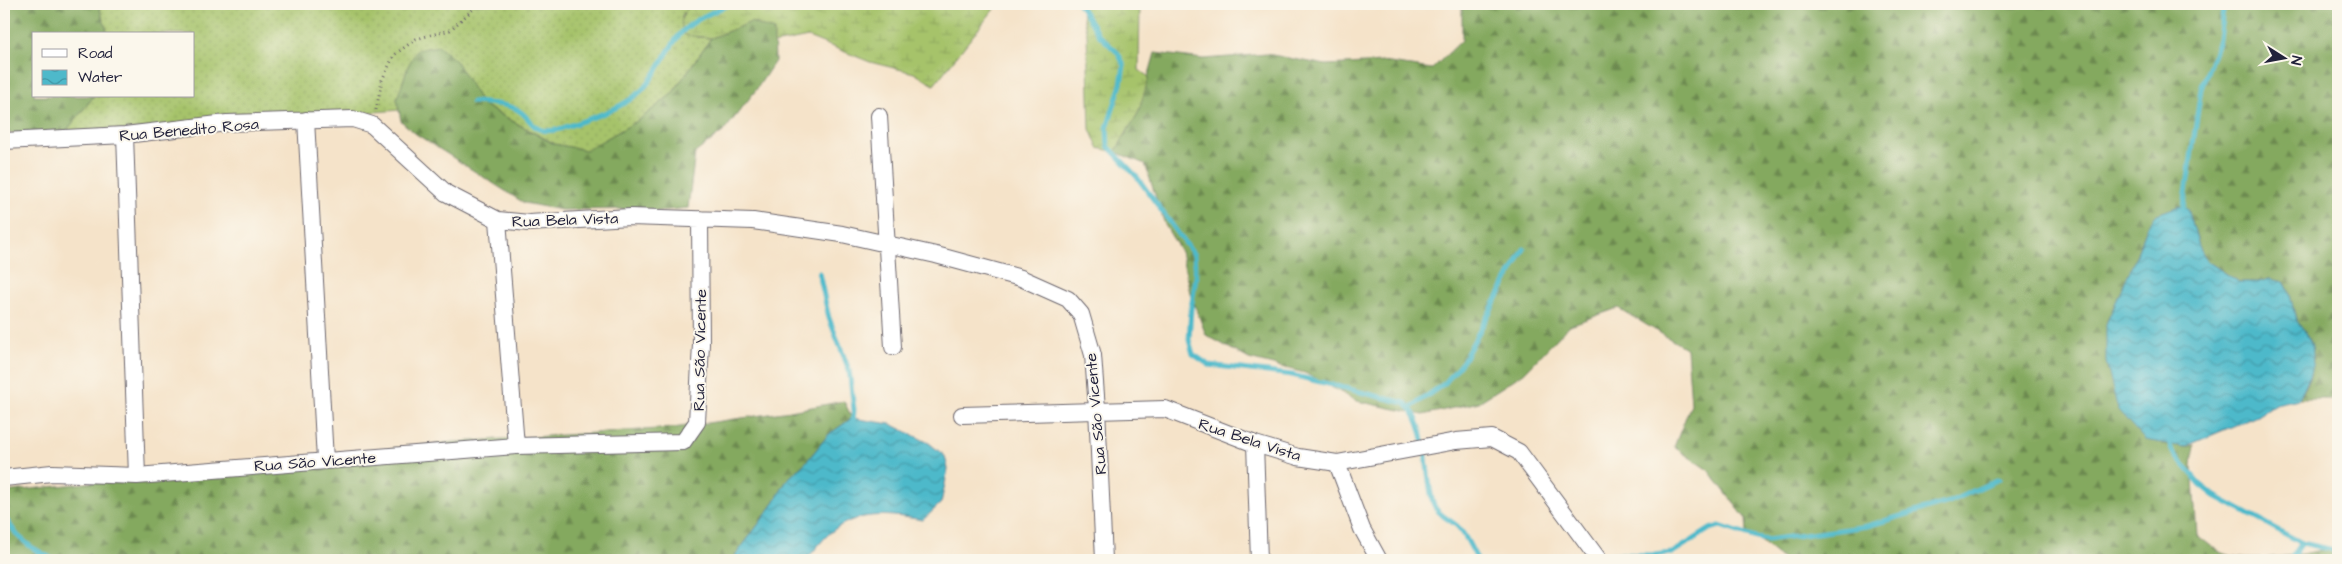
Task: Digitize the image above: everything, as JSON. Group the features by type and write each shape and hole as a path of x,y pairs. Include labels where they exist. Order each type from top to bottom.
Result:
{"street":[{"path":"879,116 893,347"},
{"name":"Rua Benedito Rosa","path":"4,140 126,135 227,123 353,119 372,125"},
{"path":"306,120 325,460"},
{"name":"Rua Bela Vista","path":"372,125 446,193 498,220 529,223 630,217 700,219"},
{"path":"126,135 137,476"},
{"name":"Rua São Vicente","path":"4,478 52,473 137,476 516,446 682,442 697,422 700,344 700,219 753,221 887,243 1021,278 1068,299 1080,314 1092,355 1097,410 1104,560"},
{"path":"498,220 516,446"},
{"name":"Rua Bela Vista","path":"962,415 1165,409 1254,444 1298,456 1337,463 1456,441 1492,438 1518,452 1599,560"},
{"path":"1254,444 1259,560"},
{"path":"1337,463 1362,530 1379,560"}],"path":[{"path":"372,125 382,80 394,55 416,39 450,30 479,4"}],"green space":[{"path":"4,4 98,4 107,32 32,32 32,98 92,98 63,135 4,133"},
{"path":"98,4 690,4 681,17 697,37 711,38 672,94 639,120 586,151 555,144 483,105 470,85 409,64 397,99 401,110 63,135 92,98 195,98 195,32 107,32"},
{"path":"690,4 998,4 934,85 914,73 870,62 808,37 774,44 774,31 751,22 711,38 685,35 681,22"},
{"path":"1080,4 1140,4 1139,70 1149,77 1138,113 1115,152 1098,148 1090,129 1087,34"},
{"path":"1459,4 2338,4 2338,399 2299,399 2308,383 2313,359 2310,340 2297,322 2287,286 2284,282 2269,279 2259,282 2239,282 2207,261 2199,246 2188,209 2148,225 2134,261 2184,447 2194,445 2192,466 2197,535 2222,553 2233,556 2247,558 2280,557 2338,546 2338,560 1784,560 1757,538 1747,533 1746,519 1708,470 1674,447 1691,404 1687,349 1618,308 1570,325 1524,373 1479,402 1423,415 1357,401 1305,373 1249,359 1206,335 1190,293 1181,252 1165,225 1145,164 1115,152 1138,113 1155,53 1203,59 1267,54 1326,65 1383,62 1432,69 1462,40 1462,7"},
{"path":"751,22 774,31 775,61 756,90 724,131 695,153 688,208 650,212 632,209 561,210 524,203 416,134 401,121 397,99 409,64 417,50 438,46 455,60 483,105 554,144 586,150 639,120 672,94 711,38"},
{"path":"844,401 852,418 828,435 807,461 787,480 772,506 732,560 4,560 4,492 453,442 673,428"}],"water":[{"path":"2179,206 2188,209 2199,246 2207,261 2239,282 2259,282 2269,279 2284,282 2290,295 2296,319 2309,339 2313,354 2309,378 2299,399 2275,404 2257,416 2184,447 2145,440 2118,410 2106,362 2106,324 2148,225 2157,214"},
{"path":"852,418 891,424 929,443 945,456 948,469 941,503 923,520 889,516 867,516 845,523 827,536 806,560 732,560 772,506 787,480 807,461 828,435"}],"waterway":[{"path":"472,102 509,106 520,112 537,128 550,131 593,118 634,97 648,83 671,47 686,28 710,13 730,4"},
{"path":"1079,4 1099,35 1118,53 1124,65 1121,84 1107,128 1108,146 1137,177 1194,255 1196,277 1189,340 1193,354 1209,365 1292,375 1405,403 1413,412 1422,436 1433,503 1441,514 1461,531 1478,560"},
{"path":"2183,213 2201,89 2219,39 2224,4"},
{"path":"1410,408 1445,383 1463,361 1524,249"},
{"path":"819,273 829,318 849,370 854,409 853,424"},
{"path":"2168,438 2172,451 2200,484 2215,496 2302,543 2338,551"},
{"path":"1587,560 1614,554 1654,555 1672,553 1710,529 1720,526 1767,540 1867,526 1949,502 1999,479"},
{"path":"4,517 18,536 31,547 54,560"},
{"path":"2290,560 2302,543"}]}
